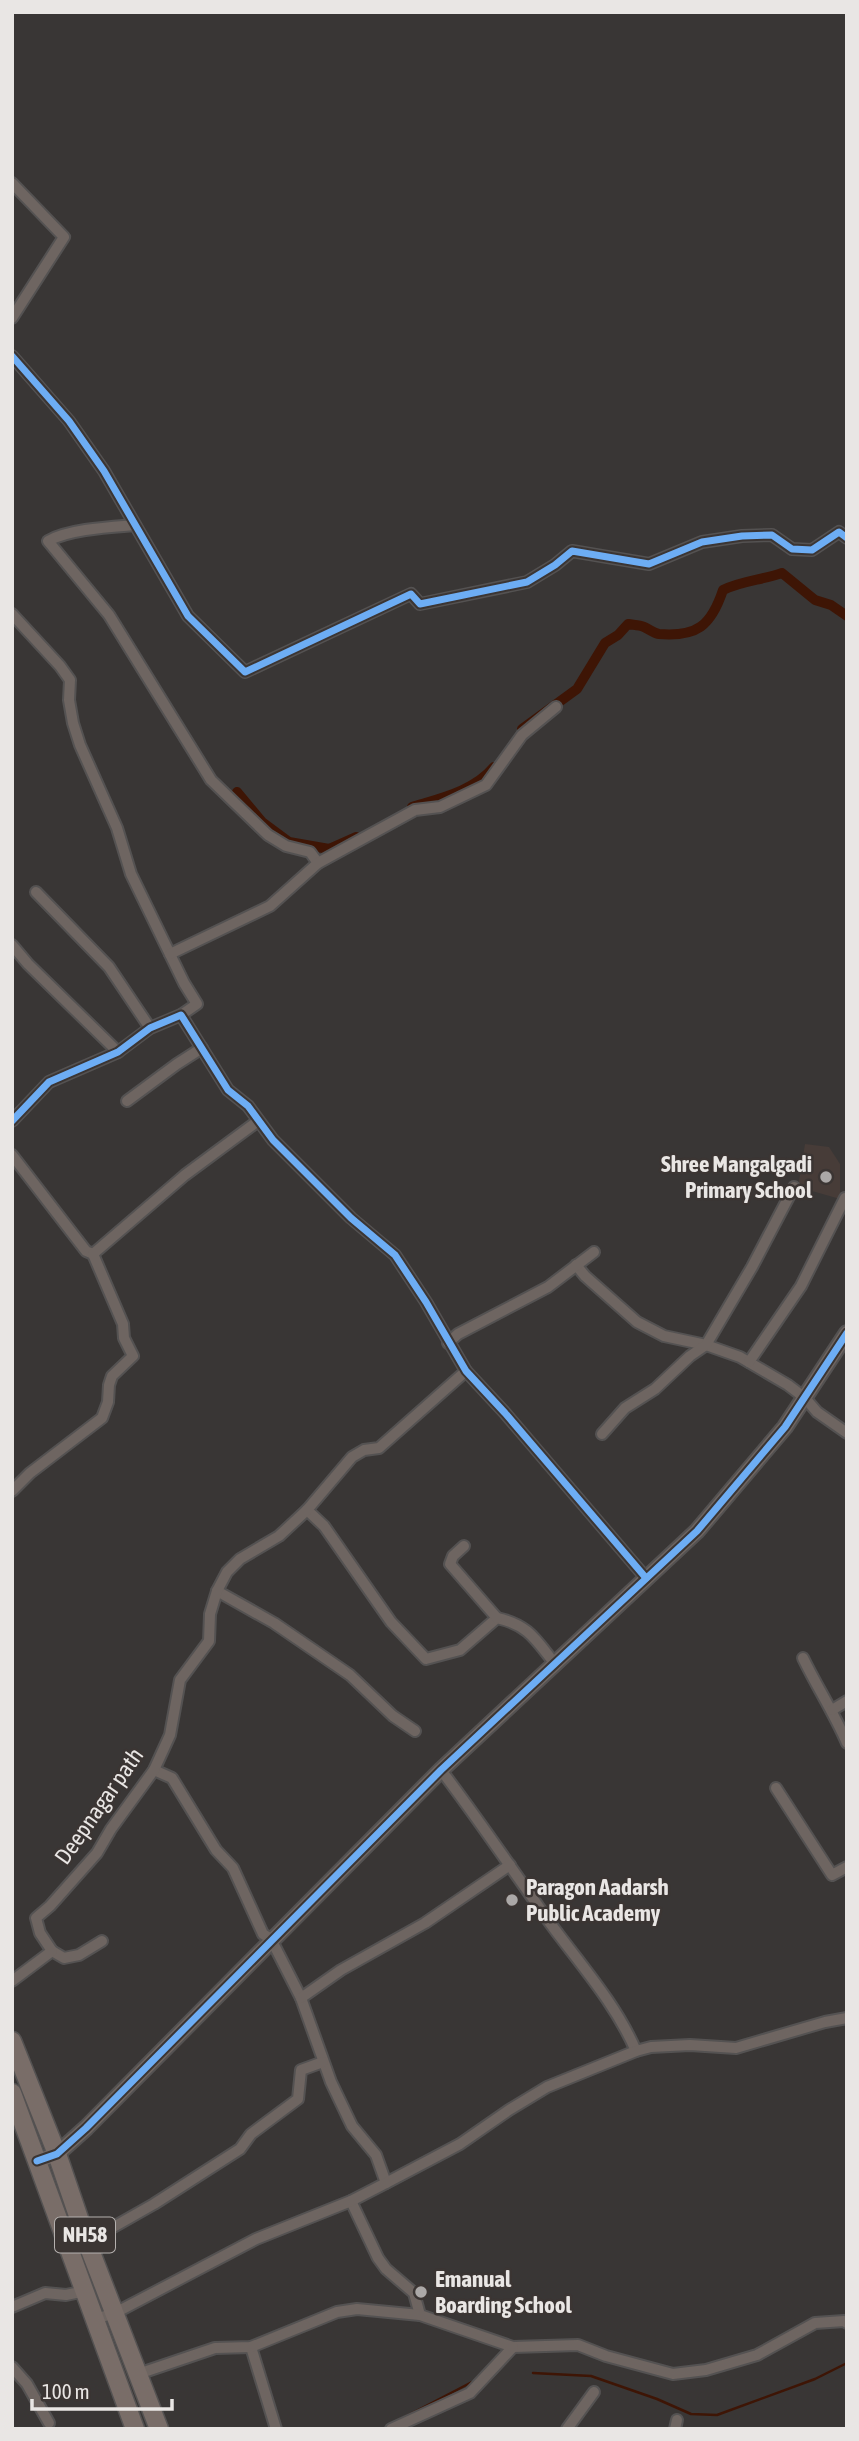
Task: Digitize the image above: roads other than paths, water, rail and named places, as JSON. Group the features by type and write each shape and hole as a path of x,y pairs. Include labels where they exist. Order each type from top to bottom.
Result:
{"main road":[{"name":"NH58","path":"12,2040 159,2429"},
{"name":"NH58","path":"12,2093 135,2429"}],"street":[{"path":"12,183 64,237 12,318"},
{"path":"12,293 23,303"},
{"path":"12,356 69,421 104,471 188,617 245,672 411,593 420,604 527,582 572,551 649,564 702,542 742,536 772,535 792,549 812,551 839,532 847,538"},
{"path":"135,525 80,532 48,541 109,615 211,780 268,835 286,846 310,852 318,863"},
{"path":"12,614 60,666 69,681 69,700 80,745 117,828 131,874 197,1004 181,1015 150,1028 118,1052 49,1082 12,1121"},
{"path":"170,954 270,905 318,863 415,810 440,807 486,785 522,735 555,707"},
{"path":"36,892 109,967 150,1028"},
{"path":"12,945 118,1052"},
{"path":"181,1015 228,1090 248,1106 273,1140 351,1217 395,1255 466,1371 646,1578"},
{"path":"127,1101 202,1048"},
{"path":"93,1254 185,1175 258,1121"},
{"path":"12,1155 86,1251 93,1254 122,1324 124,1338 134,1356 112,1376 108,1402 102,1418 30,1473 12,1491"},
{"path":"602,1434 625,1408 655,1389 690,1356 706,1345 752,1267 794,1187"},
{"path":"750,1362 800,1286 845,1198"},
{"path":"448,1343 458,1334 548,1287 594,1252"},
{"path":"576,1265 637,1322 664,1336 706,1345 750,1362 788,1385 817,1412 847,1433"},
{"path":"37,2161 57,2154 441,1770 697,1531 785,1427 847,1333"},
{"name":"Deepnagar path","path":"52,1951 40,1933 36,1918 97,1853 111,1829 155,1770 170,1735 180,1681 209,1641 210,1614 217,1591 227,1572 240,1559 279,1536 307,1510 352,1457 364,1450 379,1448 466,1371"},
{"path":"307,1510 324,1526 391,1622 426,1659 460,1650 498,1618"},
{"path":"464,1546 453,1556 450,1564 498,1618 515,1622 531,1632 555,1664"},
{"path":"217,1591 274,1623 350,1675 393,1716 415,1731"},
{"path":"803,1658 847,1743"},
{"path":"832,1710 847,1700"},
{"path":"155,1770 172,1778 216,1850 233,1868 263,1934 271,1940 301,1998 323,2062 352,2126 376,2155 386,2183"},
{"path":"441,1770 626,2028 636,2052"},
{"path":"776,1788 832,1875 847,1867"},
{"path":"301,1998 341,1970 425,1923 510,1865"},
{"path":"12,1981 52,1951 64,1958 79,1955 102,1941"},
{"path":"95,2319 115,2313 256,2239 351,2201 460,2144 548,2087 651,2047 736,2048 847,2018"},
{"path":"87,2242 154,2204 240,2149 251,2134 298,2099 301,2070 323,2062"},
{"path":"351,2201 378,2258 386,2269 414,2293 420,2315"},
{"path":"12,2307 45,2293 66,2295 85,2291"},
{"path":"138,2374 215,2348 251,2347 274,2340 337,2312 357,2309 420,2315 513,2347 578,2345 606,2356 673,2374 706,2370 757,2355 815,2323 847,2323"},
{"path":"251,2347 276,2429"},
{"path":"391,2429 470,2393 513,2347"},
{"path":"12,2367 27,2384 49,2423"},
{"path":"567,2429 594,2392"}],"waterway":[{"path":"522,729 577,689 605,643 618,635 628,624 642,626 659,634 693,631 707,621 723,590 730,587 782,573 815,600 831,605 847,616"},
{"path":"412,807 467,788 494,767"},
{"path":"237,792 262,822 289,842 329,849 356,837"},
{"path":"533,2373 591,2376 691,2414 717,2415 815,2379 847,2363"},
{"path":"397,2421 472,2382"}],"place":[{"name":"Shree Mangalgadi Primary School","path":"826,1177"},
{"name":"Paragon Aadarsh Public Academy","path":"512,1900"},
{"name":"Emanual Boarding School","path":"421,2292"}]}
